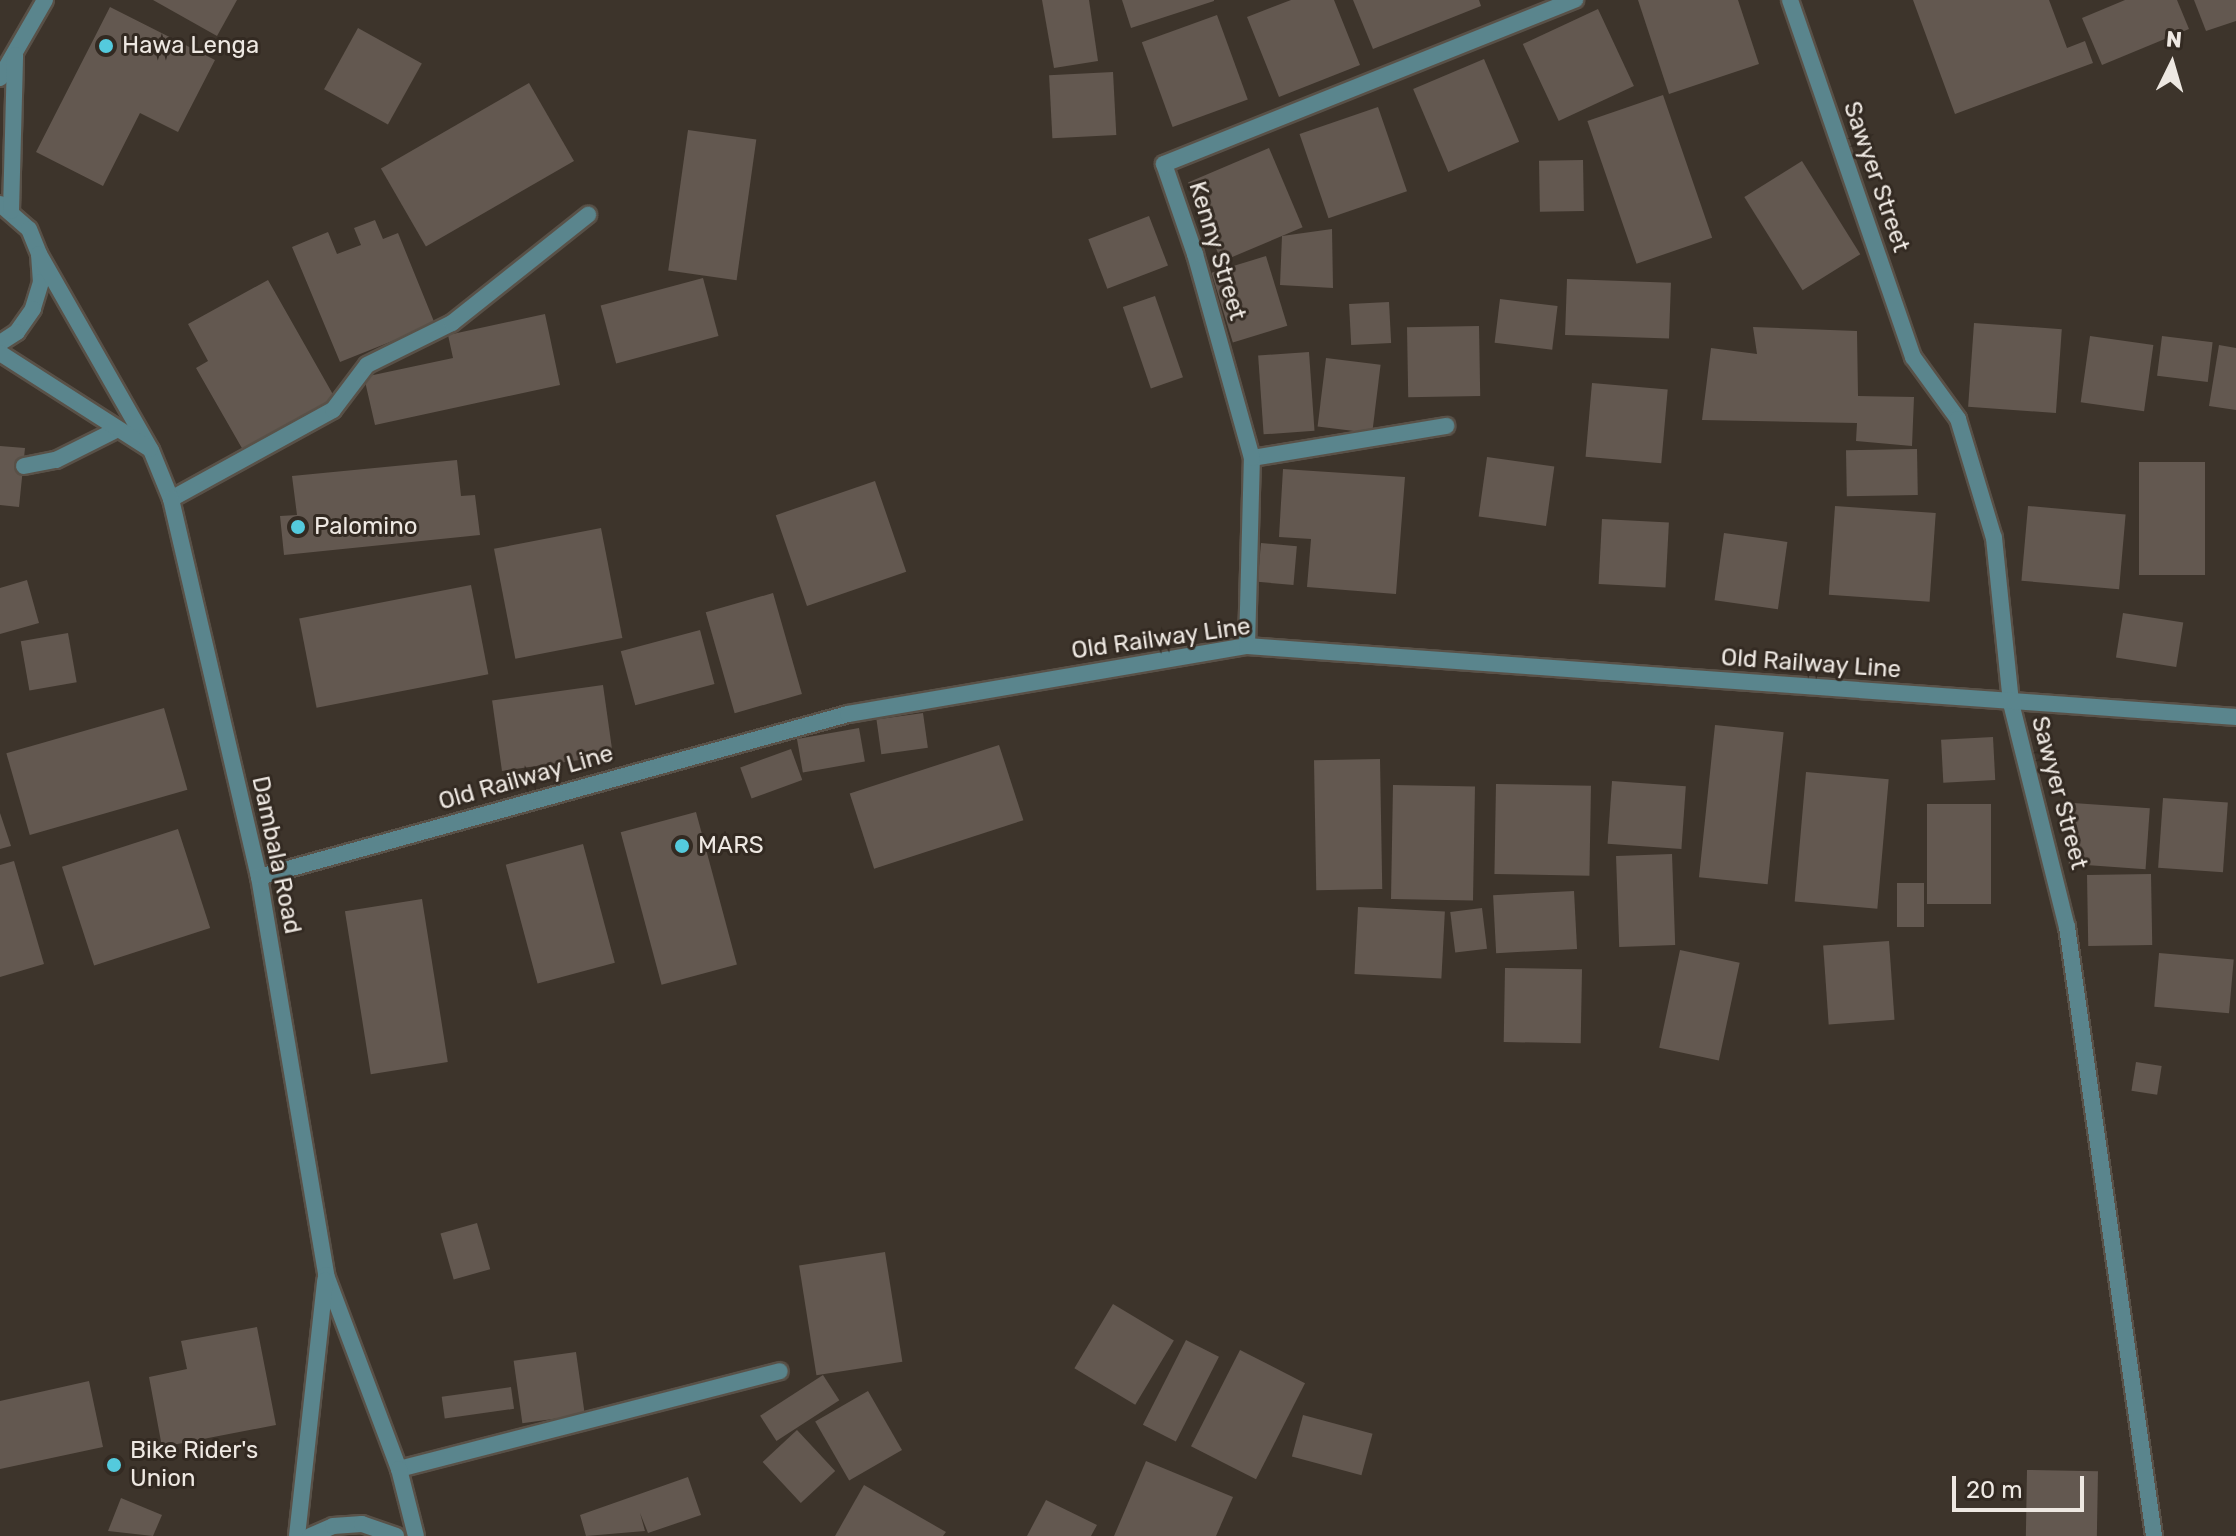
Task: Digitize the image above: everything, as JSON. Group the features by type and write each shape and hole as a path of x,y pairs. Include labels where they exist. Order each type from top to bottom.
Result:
{"street":[{"path":"0,78 45,0"},
{"name":"Kenny Street","path":"1247,646 1252,458 1195,254 1164,164 1575,0"},
{"name":"Sawyer Street","path":"1790,0 1913,357 1958,419 1994,538 2011,703 2027,784 2047,832 2067,927 2154,1536"},
{"path":"6,207 15,55"},
{"name":"Dambala Road","path":"6,207 29,229 39,254 151,450 171,499 259,877 326,1275 399,1469 416,1536"},
{"path":"171,499 333,410 367,365 452,323 588,215"},
{"path":"0,343 33,309 41,282 39,254"},
{"path":"0,353 151,450"},
{"path":"1252,458 1446,426"},
{"path":"24,466 56,460 118,429"},
{"name":"Old Railway Line","path":"259,877 848,714 1247,646 2236,717"},
{"name":"Dambala Road","path":"297,1536 326,1275"},
{"path":"399,1469 780,1371"},
{"path":"310,1536 333,1526 362,1524 396,1536"}],"building":[{"path":"153,0 237,0 217,36"},
{"path":"1042,0 1089,0 1098,61 1054,68"},
{"path":"1122,0 1214,0 1214,1 1131,28"},
{"path":"1291,0 1334,0 1360,65 1279,97 1247,17"},
{"path":"1353,0 1479,0 1481,6 1373,49"},
{"path":"1638,0 1738,0 1759,64 1669,94"},
{"path":"1913,0 2049,0 2067,48 2085,41 2093,63 1955,114"},
{"path":"2125,0 2177,0 2189,29 2102,65 2082,18"},
{"path":"2194,0 2236,0 2236,21 2206,31"},
{"path":"110,7 215,60 178,132 140,113 103,186 36,152"},
{"path":"1598,9 1634,86 1559,121 1523,44"},
{"path":"1217,15 1248,100 1173,127 1142,42"},
{"path":"358,28 422,63 388,125 324,89"},
{"path":"1484,59 1519,142 1448,172 1413,89"},
{"path":"1113,72 1116,135 1052,138 1049,75"},
{"path":"529,83 574,161 426,246 381,168"},
{"path":"1663,95 1712,238 1637,264 1587,121"},
{"path":"1378,107 1407,191 1328,218 1300,134"},
{"path":"688,130 756,140 737,280 668,271"},
{"path":"1269,148 1303,227 1222,262 1188,182"},
{"path":"1583,160 1584,211 1540,212 1539,161"},
{"path":"1802,161 1860,254 1803,290 1744,197"},
{"path":"1149,216 1168,265 1107,289 1088,239"},
{"path":"375,220 383,239 398,233 435,324 340,362 292,247 328,232 337,254 361,245 354,228"},
{"path":"1332,229 1333,288 1280,285 1282,236"},
{"path":"1266,256 1287,326 1233,342 1211,273"},
{"path":"703,278 719,336 616,363 601,305"},
{"path":"1567,279 1671,283 1669,339 1565,335"},
{"path":"268,280 335,398 243,450 196,368 208,361 188,324"},
{"path":"1155,296 1183,377 1151,388 1123,307"},
{"path":"1500,299 1558,306 1552,350 1495,343"},
{"path":"1389,302 1391,343 1351,345 1349,304"},
{"path":"545,314 560,385 375,425 364,377 453,358 448,335"},
{"path":"1974,323 2062,329 2056,413 1968,407"},
{"path":"1479,326 1480,396 1408,397 1407,327"},
{"path":"1753,327 1857,331 1858,396 1914,397 1912,446 1856,441 1857,423 1702,420 1711,348 1757,354"},
{"path":"2090,336 2153,345 2144,411 2081,402"},
{"path":"2162,336 2213,342 2208,382 2157,376"},
{"path":"2219,345 2236,348 2236,410 2209,406"},
{"path":"1309,352 1315,431 1264,434 1258,356"},
{"path":"1326,358 1381,365 1372,433 1318,426"},
{"path":"1592,383 1668,390 1661,463 1586,457"},
{"path":"0,446 25,448 19,507 0,505"},
{"path":"1917,449 1918,495 1847,496 1846,450"},
{"path":"1487,457 1554,466 1546,526 1479,516"},
{"path":"457,460 461,496 475,495 480,535 284,555 280,516 297,515 292,476"},
{"path":"2139,462 2205,462 2205,575 2139,575"},
{"path":"1283,469 1405,477 1396,594 1307,587 1311,539 1279,537"},
{"path":"875,481 906,572 807,606 776,515"},
{"path":"1835,506 1936,513 1930,602 1829,595"},
{"path":"2028,506 2126,515 2119,589 2021,581"},
{"path":"1602,519 1669,523 1666,587 1599,584"},
{"path":"601,528 622,638 515,659 494,549"},
{"path":"1724,533 1787,542 1778,609 1715,600"},
{"path":"1261,543 1297,546 1293,585 1258,582"},
{"path":"27,580 39,623 0,634 0,588"},
{"path":"471,585 488,674 317,708 299,618"},
{"path":"773,593 802,694 735,713 706,612"},
{"path":"2123,613 2183,623 2176,667 2116,657"},
{"path":"700,630 714,684 635,705 621,651"},
{"path":"68,633 77,682 29,691 21,641"},
{"path":"603,685 613,755 502,771 492,701"},
{"path":"164,708 187,790 30,835 6,753"},
{"path":"923,713 928,748 881,754 876,720"},
{"path":"1715,725 1784,732 1768,884 1699,877"},
{"path":"859,728 865,761 803,772 797,739"},
{"path":"1993,737 1995,780 1943,783 1941,740"},
{"path":"999,745 1023,820 874,869 850,794"},
{"path":"791,749 802,780 752,798 740,767"},
{"path":"1380,759 1382,889 1316,890 1314,760"},
{"path":"1806,772 1889,779 1877,909 1795,902"},
{"path":"1612,781 1686,786 1681,849 1608,844"},
{"path":"1496,784 1591,786 1589,876 1494,874"},
{"path":"1393,785 1475,786 1473,900 1391,899"},
{"path":"2163,798 2228,803 2223,872 2158,868"},
{"path":"2073,803 2150,808 2146,869 2069,864"},
{"path":"1927,804 1991,804 1991,904 1927,904"},
{"path":"696,812 737,965 662,985 621,832"},
{"path":"0,813 11,846 0,849"},
{"path":"178,829 210,928 94,966 62,867"},
{"path":"583,844 615,963 538,984 506,865"},
{"path":"1672,854 1675,945 1619,947 1616,856"},
{"path":"14,861 44,964 0,977 0,865"},
{"path":"2151,874 2152,945 2088,946 2087,875"},
{"path":"1897,883 1924,883 1924,927 1897,927"},
{"path":"1574,891 1577,949 1496,953 1493,895"},
{"path":"422,899 448,1062 371,1074 345,911"},
{"path":"1358,907 1445,912 1441,978 1354,974"},
{"path":"1482,908 1487,949 1455,953 1450,912"},
{"path":"1889,941 1895,1020 1829,1024 1823,946"},
{"path":"1680,950 1740,963 1719,1060 1659,1048"},
{"path":"2159,953 2234,960 2229,1013 2154,1007"},
{"path":"1505,968 1582,969 1581,1043 1504,1042"},
{"path":"2136,1062 2162,1066 2157,1095 2131,1091"},
{"path":"477,1223 490,1269 454,1280 440,1233"},
{"path":"885,1252 902,1362 816,1375 799,1266"},
{"path":"1113,1304 1174,1341 1135,1405 1074,1368"},
{"path":"257,1327 276,1425 162,1447 149,1377 187,1369 181,1341"},
{"path":"1186,1340 1219,1357 1176,1441 1143,1425"},
{"path":"1240,1350 1305,1383 1256,1479 1191,1446"},
{"path":"576,1352 585,1414 522,1423 514,1361"},
{"path":"823,1375 839,1400 776,1441 760,1416"},
{"path":"89,1381 103,1447 0,1469 0,1401"},
{"path":"511,1387 514,1409 445,1419 442,1397"},
{"path":"868,1391 902,1450 849,1480 815,1422"},
{"path":"1303,1415 1373,1434 1361,1475 1292,1457"},
{"path":"797,1430 835,1471 801,1503 763,1462"},
{"path":"1146,1461 1233,1497 1216,1536 1114,1536"},
{"path":"2027,1470 2098,1471 2097,1536 2026,1536"},
{"path":"688,1477 701,1515 648,1533 640,1513 645,1531 586,1536 580,1515"},
{"path":"864,1485 946,1532 943,1536 835,1536"},
{"path":"121,1498 162,1515 153,1536 108,1531"},
{"path":"1046,1500 1097,1525 1091,1536 1027,1536"}],"place":[{"name":"Hawa Lenga","path":"106,46"},
{"name":"Palomino","path":"298,527"},
{"name":"MARS","path":"682,846"},
{"name":"Bike Rider's Union","path":"114,1465"}]}
